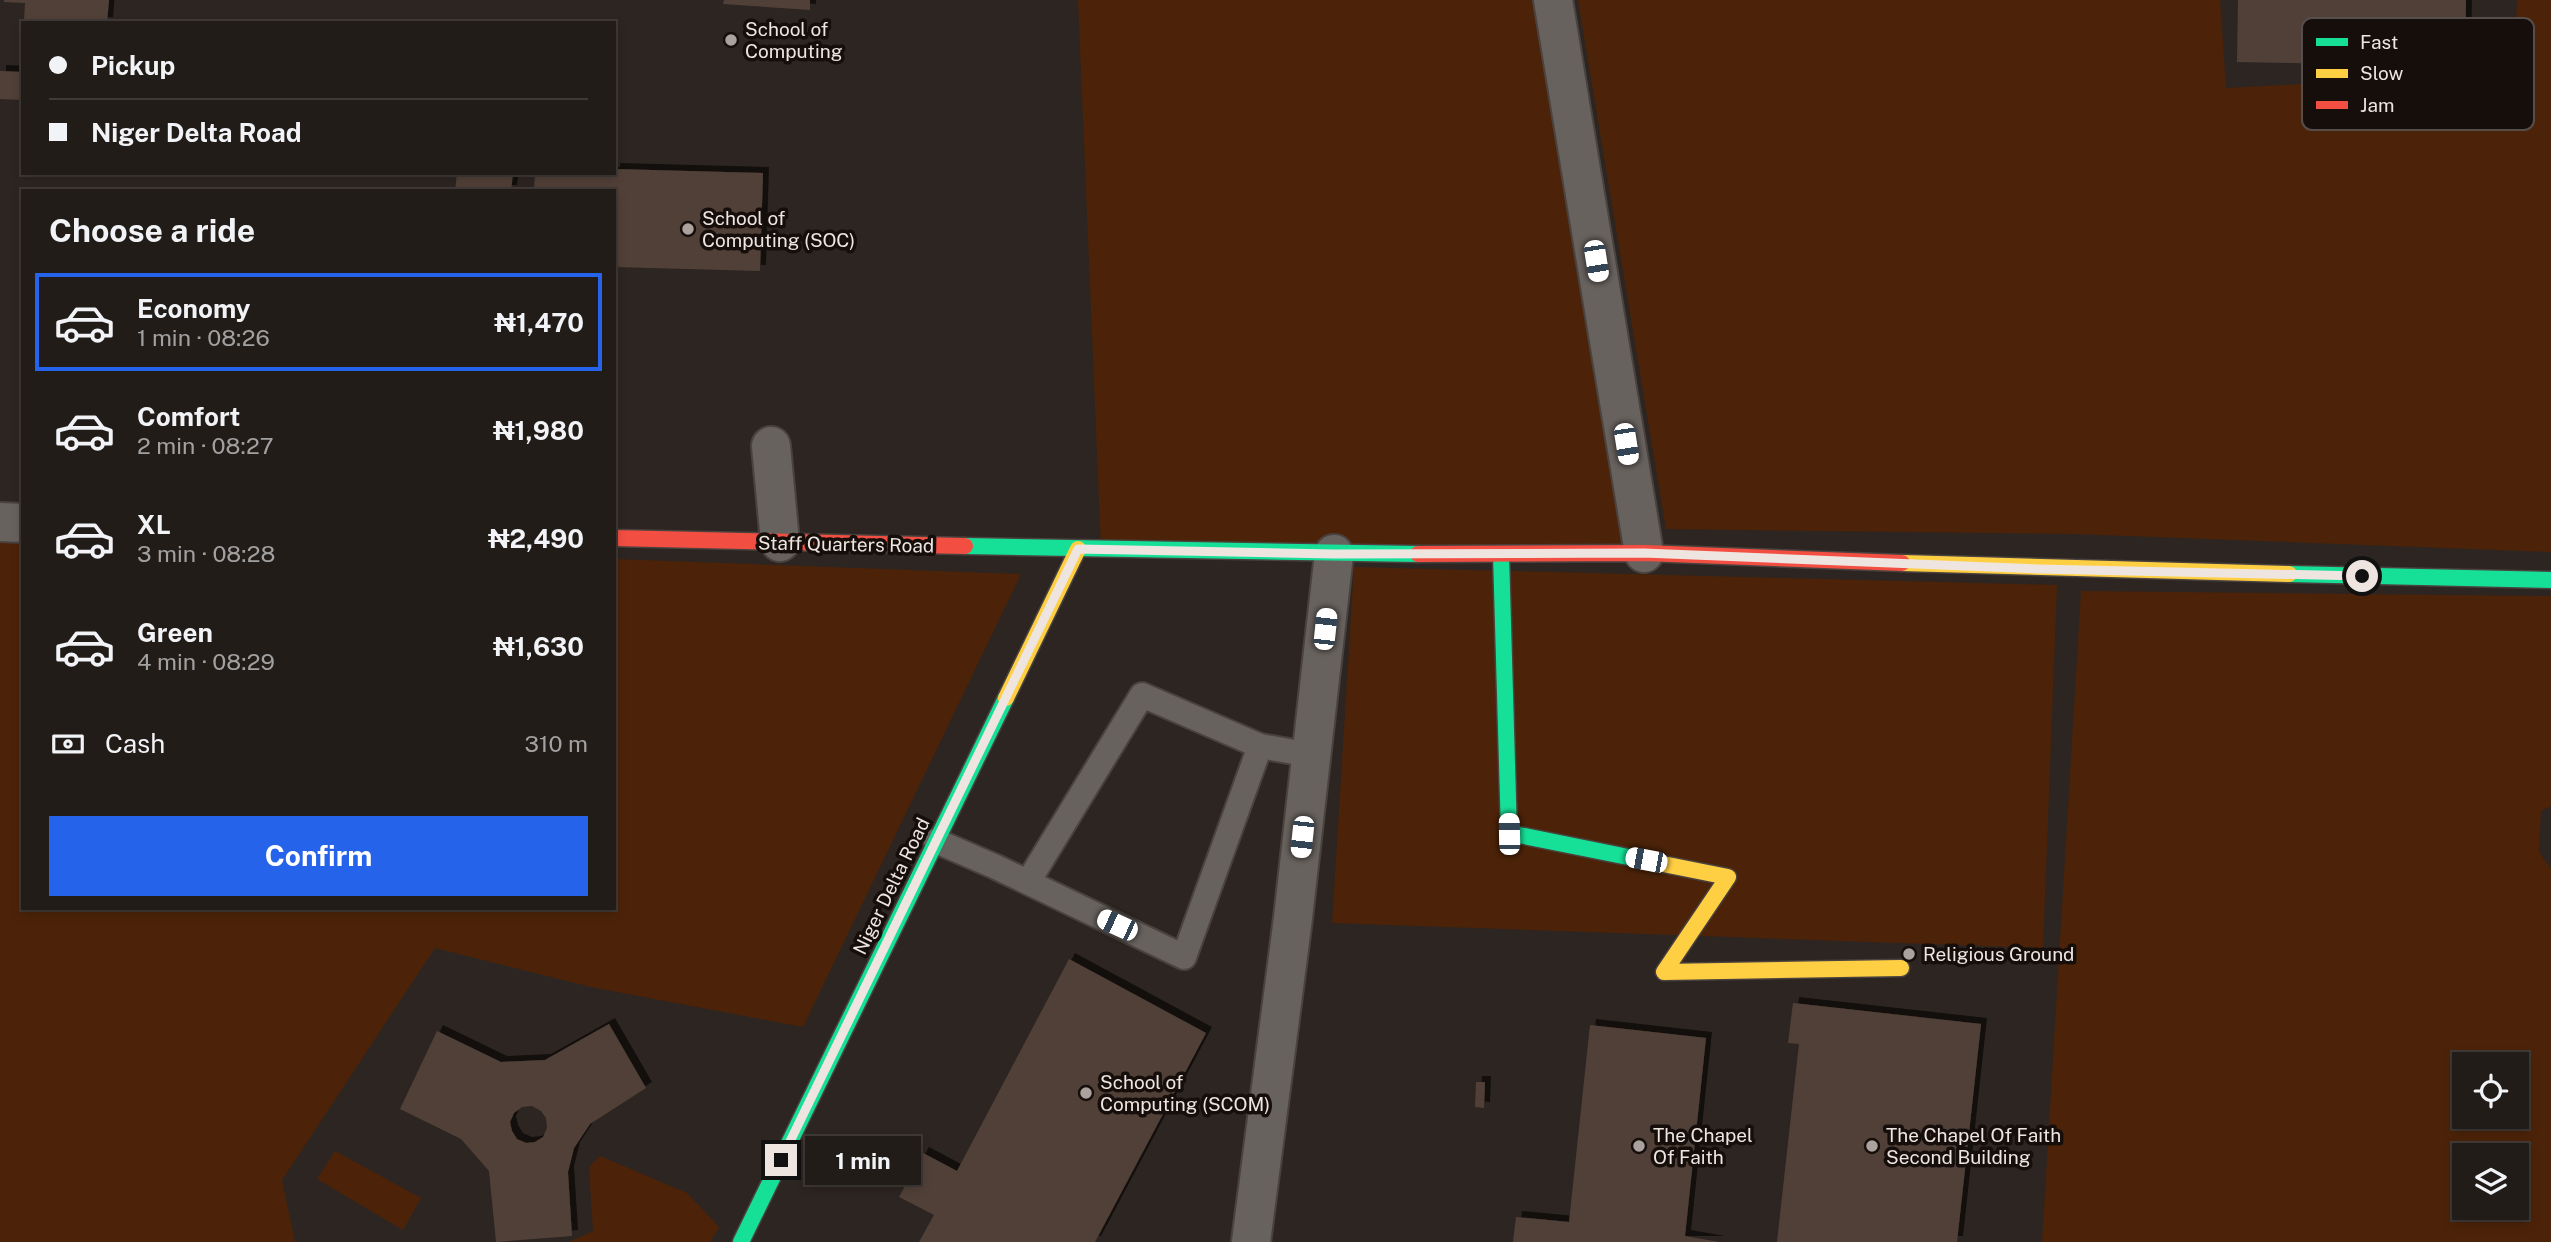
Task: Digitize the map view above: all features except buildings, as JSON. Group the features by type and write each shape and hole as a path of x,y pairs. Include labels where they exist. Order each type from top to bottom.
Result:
{"street":[{"path":"1553,0 1644,553"},
{"path":"771,446 780,542"},
{"path":"0,522 21,523"},
{"name":"Staff Quarters Road","path":"616,538 1334,554 1644,553 2038,569 2551,580"},
{"name":"Niger Delta Road","path":"741,1242 1078,549"},
{"path":"1251,1242 1334,554"},
{"path":"1502,554 1509,834 1728,877 1664,972 1900,968"}],"lane":[{"path":"1028,882 1142,695 1260,747 1311,755"},
{"path":"936,841 1184,957 1260,747"}],"shaded area":[{"path":"1078,0 1553,0 1643,546 1101,549"},
{"path":"1578,0 2220,0 2226,88 2302,84 2302,130 2534,130 2534,18 2516,18 2517,0 2551,0 2551,552 2073,534 1666,529"},
{"path":"0,538 21,539 21,910 616,910 616,559 1021,574 803,1027 591,987 435,948 282,1180 295,1242 0,1242"},
{"path":"1354,567 2057,585 2043,948 1332,923"},
{"path":"2081,591 2551,596 2551,806 2541,811 2539,852 2551,869 2551,1242 2042,1242"},
{"path":"335,1151 421,1198 403,1230 317,1179"},
{"path":"600,1156 687,1193 719,1227 710,1242 569,1242 593,1231 589,1167"}],"traffic: fast":[{"path":"965,546 1418,554"},
{"path":"1501,554 1509,833 1648,861"},
{"path":"2289,574 2551,580"},
{"path":"741,1242 1006,698"}],"traffic: slow":[{"path":"1006,698 1078,549"},
{"path":"1902,563 2289,574"},
{"path":"1648,861 1728,877 1664,972 1901,968"}],"traffic: jam":[{"path":"616,538 965,546"},
{"path":"1418,554 1644,553 1902,563"}],"place":[{"name":"School of Computing","path":"731,40"},
{"name":"School of Computing (SOC)","path":"688,229"},
{"name":"Religious Ground","path":"1909,954"},
{"name":"School of Computing (SCOM)","path":"1086,1093"},
{"name":"The Chapel Of Faith","path":"1639,1146"},
{"name":"The Chapel Of Faith Second Building","path":"1872,1146"}],"route":[{"path":"781,1160 1078,549 1334,554 1644,553 2038,569 2362,576"}]}
